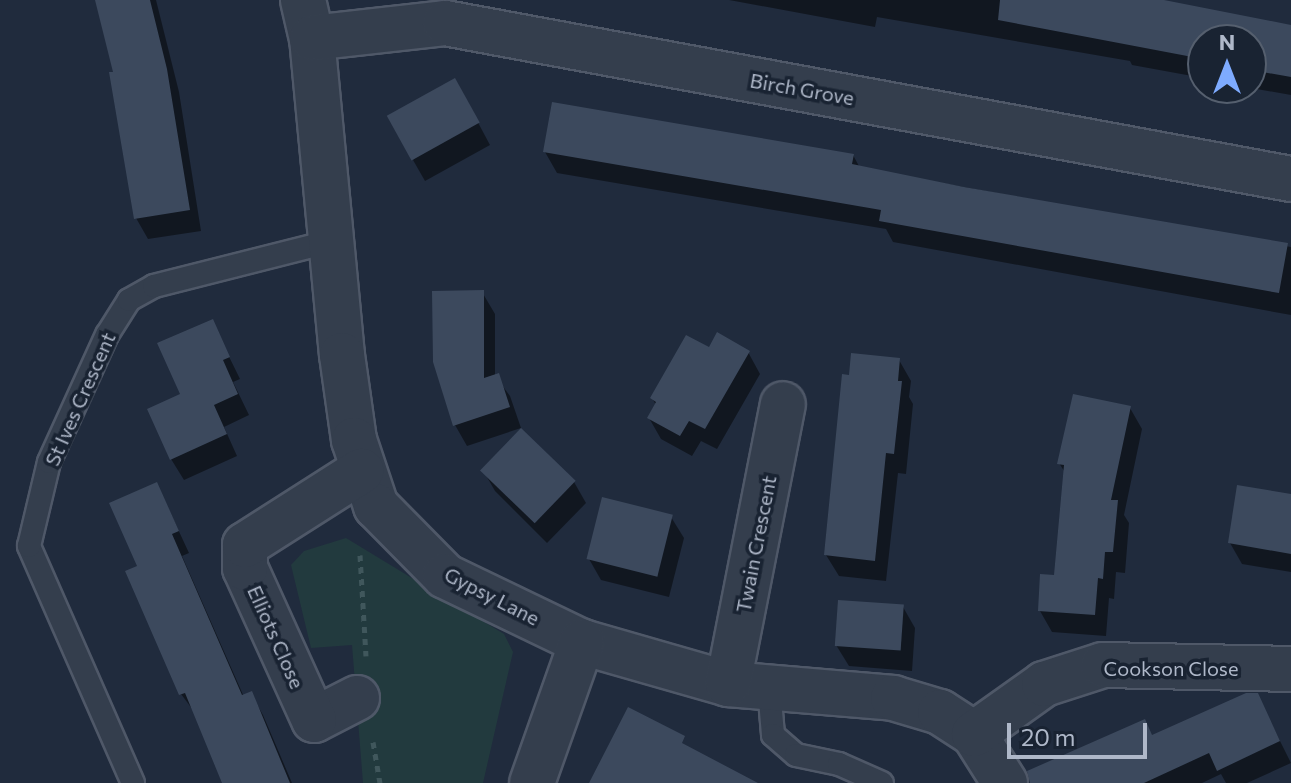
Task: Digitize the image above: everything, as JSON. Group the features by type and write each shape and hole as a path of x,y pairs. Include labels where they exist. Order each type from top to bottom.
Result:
{"street":[{"name":"Birch Grove","path":"307,19 445,23 1291,179"},
{"path":"307,19 328,242 344,369 369,488"},
{"name":"Twain Crescent","path":"749,686 783,404"},
{"name":"Gypsy Lane","path":"369,488 445,576 582,642 749,686 893,698 940,712 974,734 1005,783"},
{"name":"Elliots Close","path":"362,683 314,720 245,568 245,545 369,488"},
{"path":"532,783 582,642"},
{"name":"Cookson Close","path":"974,734 1044,684 1103,665 1291,669"}],"lane":[{"name":"St Ives Crescent","path":"133,783 29,546 49,462 107,335 129,300 154,286 328,242"},
{"path":"749,686 773,735 796,755 839,764 882,783"}],"path":[{"path":"362,683 359,567 362,524 369,488"},
{"path":"372,738 380,783"}],"green space":[{"path":"346,538 504,634 513,652 483,783 363,783 352,645 311,648 291,565 304,551"}],"building":[{"path":"95,0 150,0 167,69 190,210 134,219 109,72 113,72"},
{"path":"1000,0 1164,0 1291,25 1291,77 1267,73 1267,24 1187,24 1187,56 998,20"},
{"path":"455,78 480,123 412,160 387,116"},
{"path":"552,102 854,154 852,164 964,187 1288,243 1279,293 879,221 881,210 543,152"},
{"path":"484,290 484,378 499,373 510,407 453,426 433,362 432,291"},
{"path":"213,319 230,357 223,360 238,394 214,405 227,434 170,460 147,409 180,394 157,343"},
{"path":"717,332 750,351 705,429 689,421 680,436 647,418 656,402 650,398 686,335 709,347"},
{"path":"851,353 900,358 898,381 902,381 894,454 886,453 875,561 824,555 842,374 849,375"},
{"path":"1073,394 1131,406 1111,500 1118,500 1113,552 1105,552 1103,579 1098,578 1095,615 1038,611 1040,574 1054,575 1064,465 1057,464"},
{"path":"521,428 576,481 535,523 480,470"},
{"path":"157,482 179,531 172,534 242,695 252,691 290,783 222,783 185,693 179,695 125,571 137,566 109,503"},
{"path":"1237,485 1291,494 1291,554 1228,543"},
{"path":"602,497 673,515 657,577 587,559"},
{"path":"838,600 904,605 901,650 835,646"},
{"path":"1246,693 1258,693 1280,741 1217,771 1209,753 1144,783 1030,783 1027,771 1145,719 1152,735"},
{"path":"628,707 685,736 682,743 758,783 589,783"}]}
